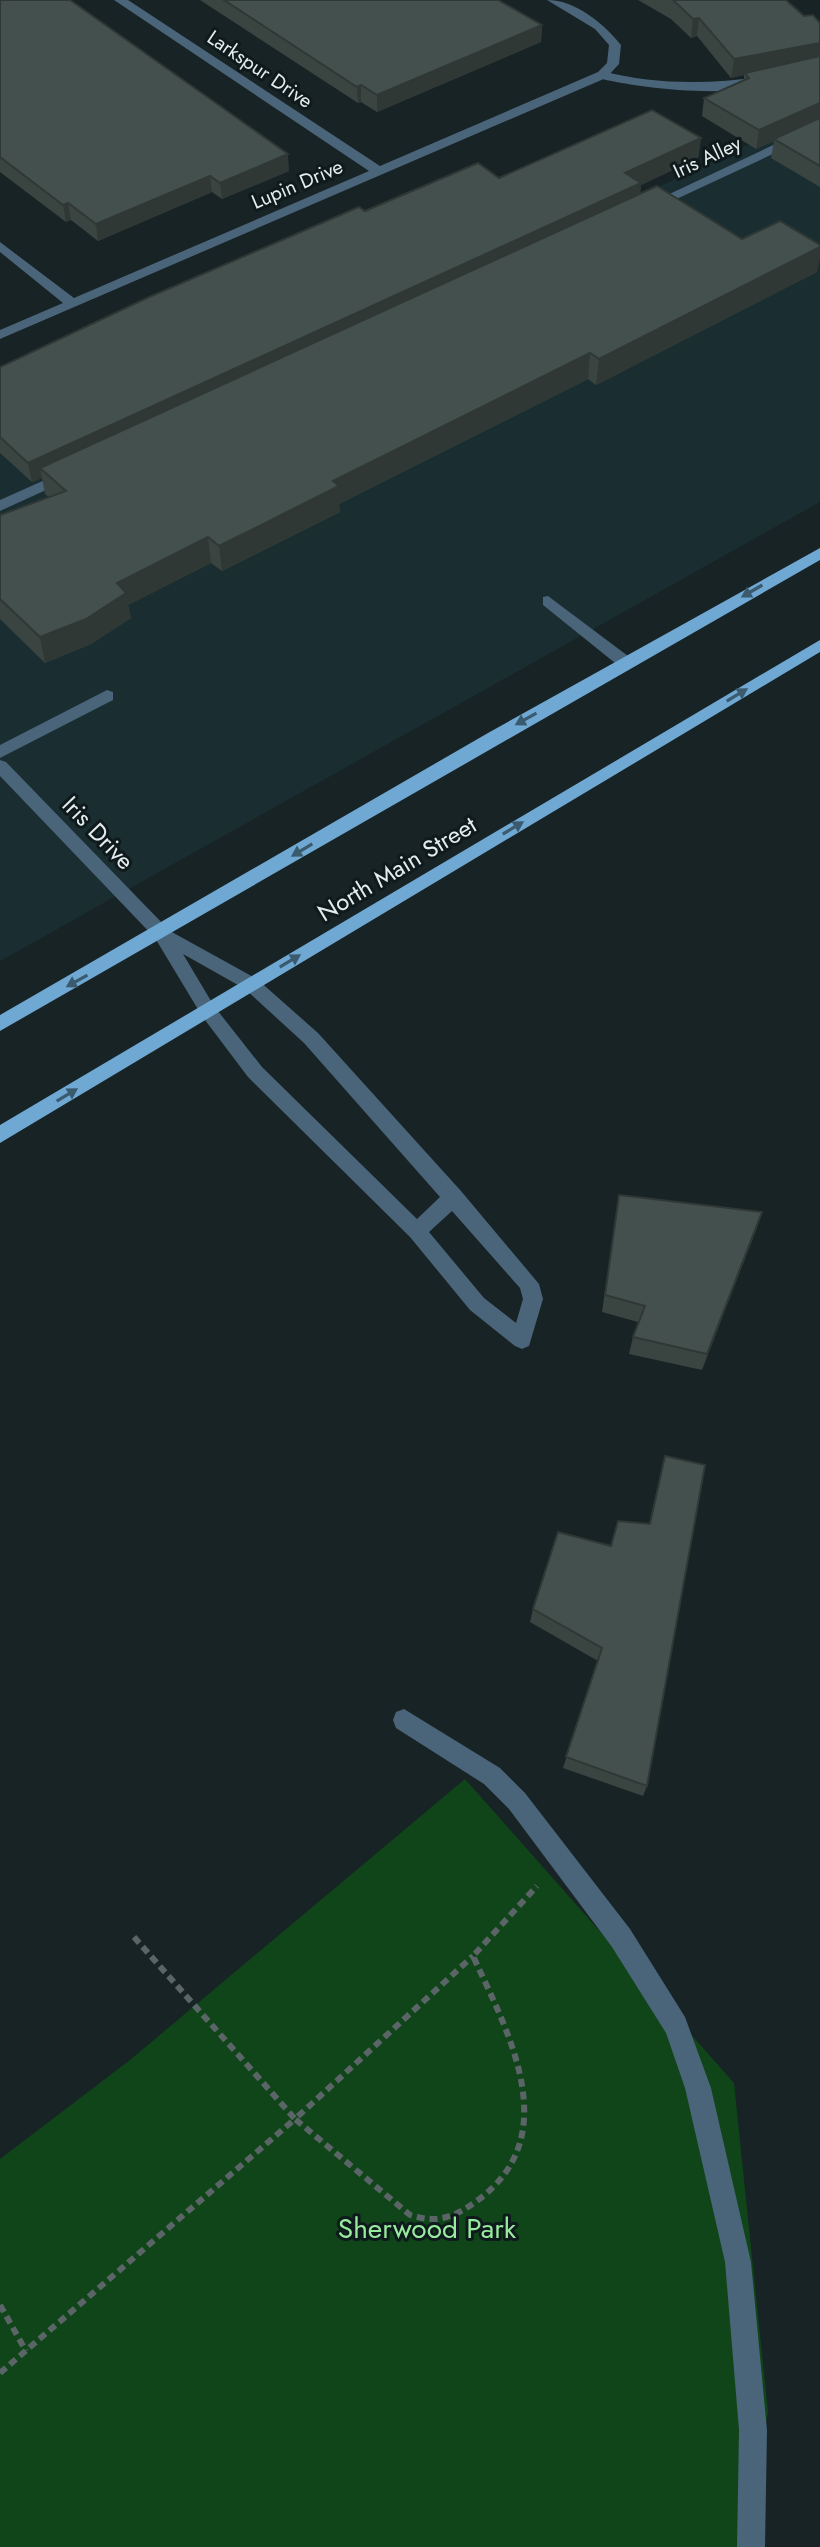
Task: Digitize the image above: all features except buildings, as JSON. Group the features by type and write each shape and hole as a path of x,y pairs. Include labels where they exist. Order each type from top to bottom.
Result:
{"main road":[{"path":"0,1024 494,737 820,553"},
{"name":"North Main Street","path":"0,1135 820,645"}],"street":[{"name":"Larkspur Drive","path":"120,0 378,171"},
{"path":"553,0 599,27 611,38 616,51 605,73 633,85 697,87 778,79"},
{"name":"Lupin Drive","path":"0,335 605,73"},
{"name":"Iris Alley","path":"633,213 820,127"},
{"path":"0,246 72,303"},
{"path":"0,506 72,473"},
{"path":"548,601 626,663"},
{"path":"0,752 107,696"},
{"name":"Iris Drive","path":"0,766 161,933"},
{"path":"161,933 251,984 311,1038 454,1197 529,1284 533,1299 522,1340 477,1304 417,1231 255,1072 208,1011 161,933"},
{"path":"417,1231 454,1197"},
{"path":"404,1720 492,1776 563,1858 621,1938 676,2026 698,2088 738,2262 753,2430 751,2547"}],"path":[{"path":"0,2373 295,2119 473,1956 563,1858"},
{"path":"134,1937 295,2119 410,2215 431,2223 453,2217 506,2177 522,2137 525,2095 502,2021 473,1956"},
{"path":"0,2305 26,2351"}],"shaded area":[{"path":"820,111 820,502 0,961 0,373 104,447"}],"green space":[{"name":"Sherwood Park","path":"465,1779 734,2083 768,2412 743,2547 0,2547 0,2159 130,2060"}]}
